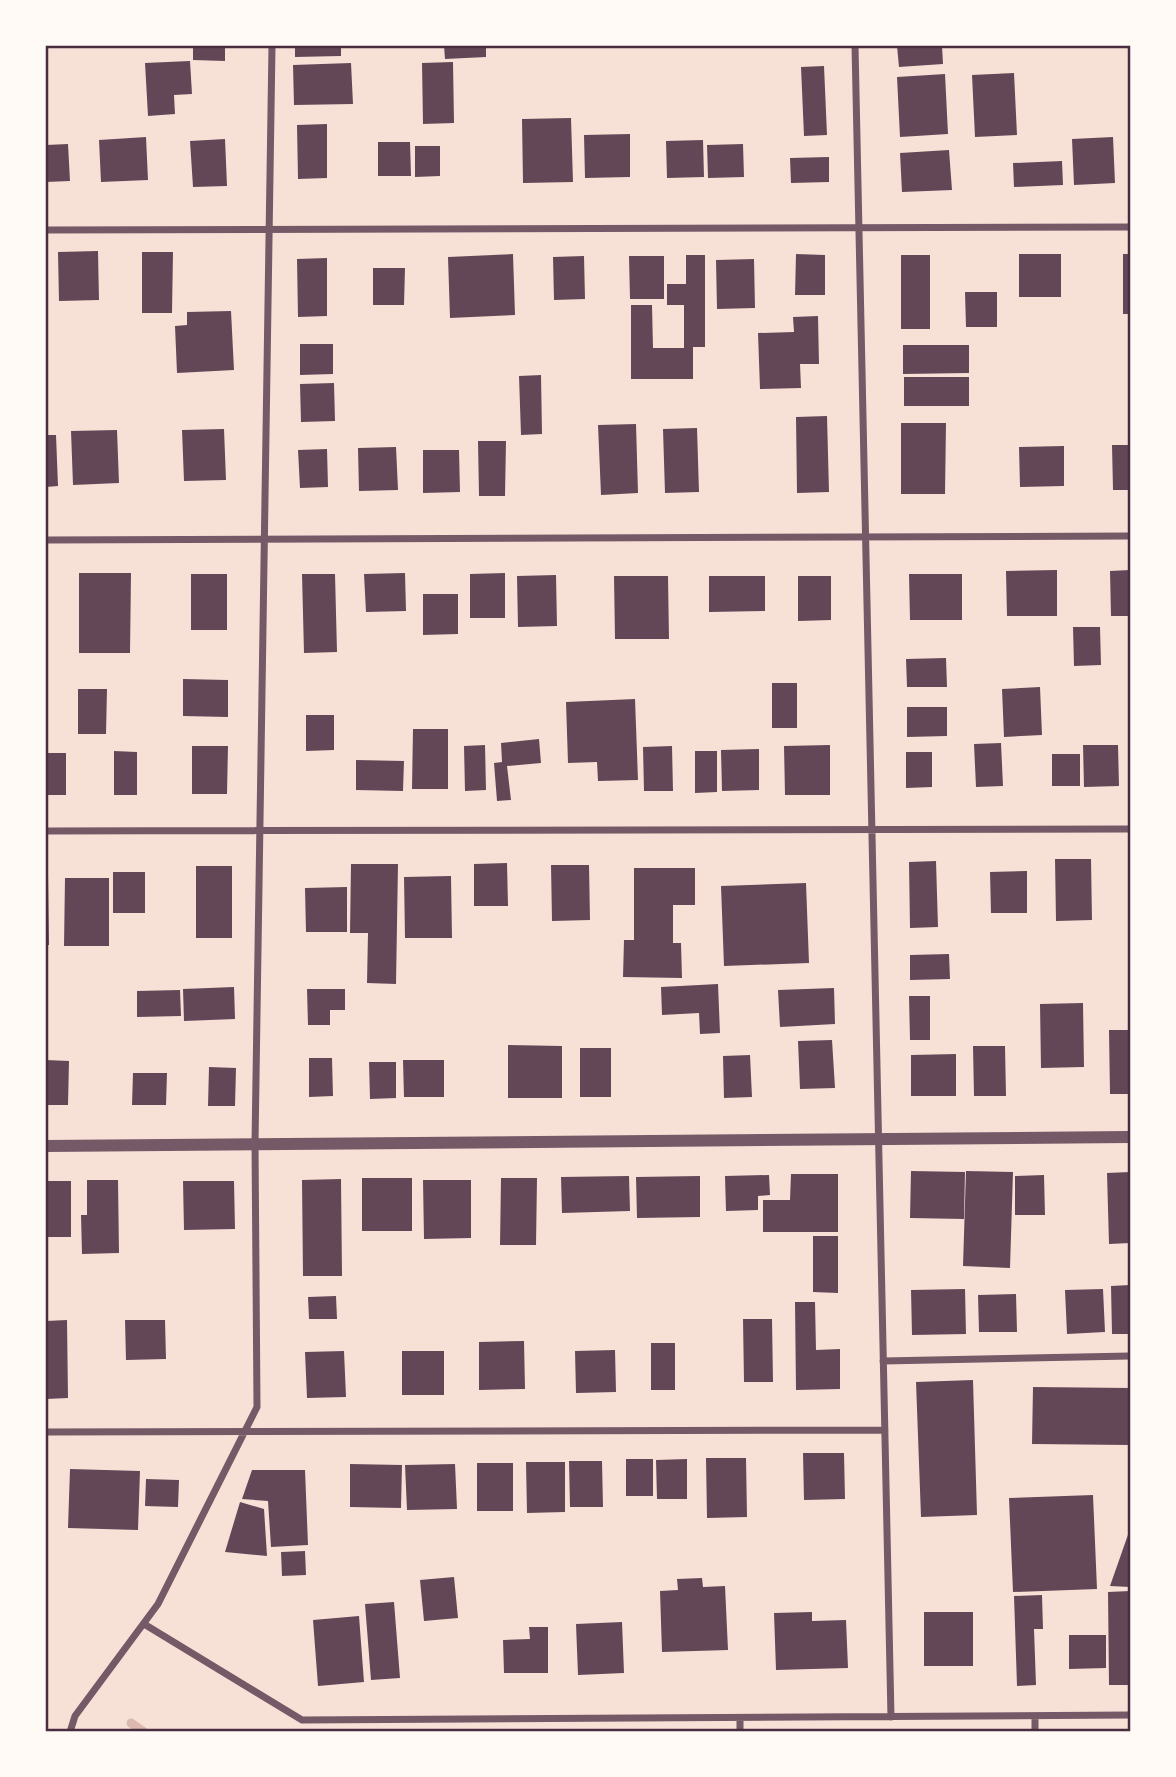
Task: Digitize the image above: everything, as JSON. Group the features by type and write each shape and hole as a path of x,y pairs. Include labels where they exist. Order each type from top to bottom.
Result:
{"street":[{"path":"70,1731 75,1716 158,1604 257,1406 255,1143 262,831 272,46"},
{"path":"855,46 891,1717"},
{"path":"46,230 1130,227"},
{"path":"46,540 1130,536"},
{"path":"46,831 1130,829"},
{"path":"46,1146 1130,1137"},
{"path":"883,1361 1130,1356"},
{"path":"46,1432 885,1430"},
{"path":"144,1624 302,1720 1130,1716"},
{"path":"1035,1716 1035,1731"},
{"path":"740,1718 740,1731"}],"building":[{"path":"193,46 225,46 225,61 193,60"},
{"path":"295,46 341,46 341,56 295,57"},
{"path":"444,46 486,46 486,57 445,59"},
{"path":"897,46 942,46 943,64 899,67"},
{"path":"190,61 192,94 174,95 175,114 148,116 145,63"},
{"path":"453,62 454,123 423,124 422,63"},
{"path":"351,63 353,104 294,105 293,65"},
{"path":"824,66 827,135 804,136 801,67"},
{"path":"1014,73 1017,135 975,137 972,75"},
{"path":"945,74 948,134 900,137 897,77"},
{"path":"571,118 573,182 523,183 522,119"},
{"path":"327,124 327,178 298,179 297,125"},
{"path":"630,134 630,177 585,178 584,135"},
{"path":"146,137 148,180 101,182 99,140"},
{"path":"1113,137 1115,183 1074,185 1072,139"},
{"path":"225,139 227,186 193,187 190,141"},
{"path":"703,140 704,177 667,178 666,141"},
{"path":"378,142 410,142 411,176 378,176"},
{"path":"68,144 70,181 46,182 46,145"},
{"path":"743,144 744,177 708,178 707,145"},
{"path":"415,146 440,146 440,176 415,177"},
{"path":"949,150 952,190 902,192 900,153"},
{"path":"829,157 829,182 791,183 790,158"},
{"path":"1062,161 1063,185 1014,187 1013,163"},
{"path":"98,251 99,300 59,301 58,252"},
{"path":"142,252 173,252 172,313 142,313"},
{"path":"513,254 515,315 450,318 448,257"},
{"path":"796,254 825,255 825,295 795,295"},
{"path":"1019,254 1061,254 1061,297 1019,297"},
{"path":"1123,254 1130,254 1130,314 1123,314"},
{"path":"686,255 705,255 705,347 693,347 693,379 631,379 631,305 652,305 653,348 684,348 684,305 667,305 667,284 686,284"},
{"path":"901,255 930,255 930,329 901,329"},
{"path":"584,256 585,299 554,300 553,257"},
{"path":"629,256 664,256 664,299 630,299"},
{"path":"327,258 327,316 298,317 297,259"},
{"path":"754,259 755,308 717,309 716,260"},
{"path":"373,268 405,268 404,305 373,305"},
{"path":"965,292 997,292 997,327 966,327"},
{"path":"231,311 234,370 177,373 175,326 187,325 187,312"},
{"path":"818,316 819,364 800,364 801,388 760,389 758,333 794,332 793,317"},
{"path":"300,344 333,344 333,374 300,375"},
{"path":"903,345 969,345 969,373 903,374"},
{"path":"541,375 542,434 521,435 519,376"},
{"path":"904,377 969,377 969,406 904,406"},
{"path":"334,383 335,421 301,422 300,384"},
{"path":"827,416 829,492 797,493 796,417"},
{"path":"901,423 946,423 945,494 901,494"},
{"path":"636,424 638,493 601,495 598,425"},
{"path":"697,428 699,492 665,493 663,429"},
{"path":"224,429 226,480 184,481 182,430"},
{"path":"117,430 119,483 73,485 71,431"},
{"path":"46,435 56,435 58,486 46,487"},
{"path":"478,441 506,441 505,496 479,496"},
{"path":"1112,445 1130,445 1130,490 1113,490"},
{"path":"1064,446 1064,486 1020,487 1019,447"},
{"path":"396,447 398,490 359,491 358,448"},
{"path":"327,449 328,487 300,488 298,450"},
{"path":"423,450 459,450 460,492 423,493"},
{"path":"1057,570 1057,616 1007,616 1006,571"},
{"path":"1130,570 1130,616 1111,616 1110,571"},
{"path":"79,573 131,573 130,653 79,653"},
{"path":"405,573 406,611 366,612 364,574"},
{"path":"505,573 505,618 470,618 470,574"},
{"path":"191,574 227,574 227,630 191,630"},
{"path":"302,574 335,574 337,652 304,653"},
{"path":"909,574 962,574 962,620 910,620"},
{"path":"556,575 557,626 518,627 517,576"},
{"path":"614,576 668,576 669,639 615,639"},
{"path":"709,576 765,576 765,611 709,612"},
{"path":"798,576 831,576 831,620 798,621"},
{"path":"423,594 458,594 458,634 423,635"},
{"path":"1073,627 1100,627 1101,665 1074,666"},
{"path":"946,658 947,687 907,687 906,659"},
{"path":"183,679 228,680 228,717 183,716"},
{"path":"772,683 797,683 797,728 772,728"},
{"path":"1040,687 1042,735 1004,737 1002,689"},
{"path":"78,689 107,689 106,734 78,734"},
{"path":"635,699 638,780 598,781 597,762 568,763 566,702"},
{"path":"907,707 947,707 947,736 907,737"},
{"path":"306,715 334,715 334,750 306,751"},
{"path":"413,729 448,729 448,789 412,789"},
{"path":"539,739 541,763 507,766 511,800 497,801 494,763 502,762 501,743"},
{"path":"1001,743 1003,786 976,787 974,744"},
{"path":"485,745 486,790 465,791 464,746"},
{"path":"830,745 830,795 785,795 784,746"},
{"path":"1083,745 1118,745 1119,786 1084,787"},
{"path":"192,746 228,746 227,794 192,794"},
{"path":"672,746 673,791 644,791 643,747"},
{"path":"759,749 759,790 722,791 721,750"},
{"path":"114,751 137,752 137,795 114,795"},
{"path":"695,751 717,751 717,792 695,793"},
{"path":"906,752 932,752 932,787 906,788"},
{"path":"46,753 66,753 66,795 46,795"},
{"path":"1052,754 1080,754 1080,786 1052,786"},
{"path":"356,760 404,761 403,791 356,790"},
{"path":"1055,859 1091,859 1092,920 1056,921"},
{"path":"936,861 938,927 910,928 909,862"},
{"path":"507,863 508,906 474,906 474,864"},
{"path":"351,864 398,864 396,984 367,983 368,933 350,933"},
{"path":"551,865 589,865 590,920 552,921"},
{"path":"196,866 232,866 232,938 196,938"},
{"path":"634,868 695,868 695,905 673,905 673,943 681,943 682,978 623,977 624,940 634,940"},
{"path":"1027,871 1027,913 991,913 990,872"},
{"path":"113,872 145,872 145,913 113,913"},
{"path":"48,875 49,945 46,945"},
{"path":"451,876 452,938 405,938 404,877"},
{"path":"65,878 109,878 109,946 64,946"},
{"path":"806,883 809,963 724,966 721,886"},
{"path":"347,887 347,932 306,932 305,888"},
{"path":"949,954 950,979 910,980 910,955"},
{"path":"718,984 720,1033 700,1034 699,1013 662,1015 661,987"},
{"path":"234,987 235,1019 184,1021 183,989"},
{"path":"834,988 835,1024 780,1027 778,990"},
{"path":"307,989 345,989 345,1010 330,1010 330,1025 308,1025"},
{"path":"180,990 181,1016 137,1017 137,991"},
{"path":"909,996 930,996 930,1040 910,1040"},
{"path":"1083,1003 1084,1067 1041,1068 1040,1004"},
{"path":"1109,1030 1130,1030 1130,1094 1110,1094"},
{"path":"832,1040 835,1088 800,1089 798,1041"},
{"path":"508,1045 562,1046 562,1098 508,1098"},
{"path":"973,1046 1005,1046 1006,1096 974,1096"},
{"path":"580,1048 611,1048 611,1097 580,1097"},
{"path":"956,1054 956,1096 911,1096 911,1055"},
{"path":"750,1055 752,1097 724,1098 723,1056"},
{"path":"309,1058 332,1058 333,1096 309,1097"},
{"path":"46,1060 69,1061 68,1105 46,1105"},
{"path":"403,1060 444,1060 444,1097 404,1097"},
{"path":"369,1062 396,1062 396,1098 370,1099"},
{"path":"209,1067 236,1068 235,1106 208,1106"},
{"path":"133,1073 167,1073 166,1105 132,1105"},
{"path":"911,1171 965,1172 964,1219 910,1218"},
{"path":"966,1171 1013,1172 1010,1268 963,1266"},
{"path":"1130,1172 1130,1243 1109,1244 1107,1173"},
{"path":"791,1174 838,1174 838,1232 763,1232 763,1200 790,1200"},
{"path":"769,1175 770,1195 758,1196 758,1210 726,1211 725,1176"},
{"path":"1044,1175 1045,1215 1015,1215 1015,1176"},
{"path":"629,1176 630,1211 562,1213 561,1177"},
{"path":"700,1176 700,1217 637,1218 636,1177"},
{"path":"362,1178 412,1178 412,1231 362,1231"},
{"path":"501,1178 537,1178 536,1245 500,1245"},
{"path":"341,1179 342,1276 303,1276 302,1180"},
{"path":"87,1180 118,1180 119,1253 82,1254 81,1215 87,1215"},
{"path":"423,1180 471,1180 471,1238 424,1239"},
{"path":"46,1181 71,1181 71,1237 46,1237"},
{"path":"183,1181 234,1181 235,1229 184,1230"},
{"path":"813,1236 838,1236 838,1293 813,1292"},
{"path":"1130,1285 1130,1334 1112,1334 1111,1286"},
{"path":"965,1289 966,1334 912,1335 911,1290"},
{"path":"1103,1289 1105,1332 1067,1334 1065,1290"},
{"path":"1016,1294 1017,1332 979,1332 978,1295"},
{"path":"336,1296 337,1319 309,1319 308,1297"},
{"path":"795,1302 815,1302 816,1350 840,1349 840,1389 796,1390"},
{"path":"743,1319 772,1319 773,1382 744,1382"},
{"path":"67,1320 68,1398 46,1399 46,1321"},
{"path":"125,1320 165,1320 166,1359 126,1360"},
{"path":"524,1341 525,1389 479,1390 479,1342"},
{"path":"651,1343 675,1343 675,1390 651,1390"},
{"path":"615,1350 616,1392 576,1393 575,1351"},
{"path":"344,1351 346,1397 307,1398 305,1352"},
{"path":"402,1351 444,1351 444,1395 402,1395"},
{"path":"973,1380 977,1515 921,1517 916,1382"},
{"path":"1033,1387 1130,1388 1130,1445 1032,1444"},
{"path":"803,1453 844,1453 845,1499 804,1500"},
{"path":"706,1458 746,1458 747,1517 707,1518"},
{"path":"626,1459 653,1459 653,1496 626,1496"},
{"path":"687,1459 687,1499 657,1499 656,1460"},
{"path":"569,1461 602,1461 603,1507 570,1507"},
{"path":"526,1462 565,1462 565,1512 527,1513"},
{"path":"477,1463 513,1463 513,1511 477,1511"},
{"path":"350,1464 402,1465 401,1508 350,1507"},
{"path":"455,1464 457,1509 407,1510 405,1465"},
{"path":"70,1469 140,1471 138,1530 68,1528"},
{"path":"252,1470 305,1470 308,1545 271,1547 268,1501 242,1499"},
{"path":"146,1479 179,1480 178,1507 145,1506"},
{"path":"1093,1495 1097,1589 1013,1592 1009,1498"},
{"path":"240,1502 264,1509 267,1556 225,1552"},
{"path":"1130,1529 1130,1587 1110,1586"},
{"path":"305,1551 306,1575 282,1576 281,1552"},
{"path":"454,1577 458,1618 424,1621 420,1580"},
{"path":"702,1578 703,1587 725,1586 728,1650 662,1652 660,1591 678,1590 677,1579"},
{"path":"1130,1591 1130,1685 1109,1685 1108,1592"},
{"path":"1042,1595 1043,1629 1034,1629 1036,1685 1017,1686 1014,1596"},
{"path":"394,1602 400,1678 371,1680 365,1604"},
{"path":"812,1612 812,1621 846,1620 848,1668 776,1670 774,1613"},
{"path":"924,1612 973,1612 973,1666 924,1666"},
{"path":"359,1616 364,1682 318,1686 313,1620"},
{"path":"622,1622 624,1673 578,1675 576,1624"},
{"path":"529,1627 548,1627 548,1673 504,1673 503,1640 530,1639"},
{"path":"1069,1635 1106,1635 1106,1668 1069,1669"}],"waterway":[{"path":"131,1723 144,1732"}]}
